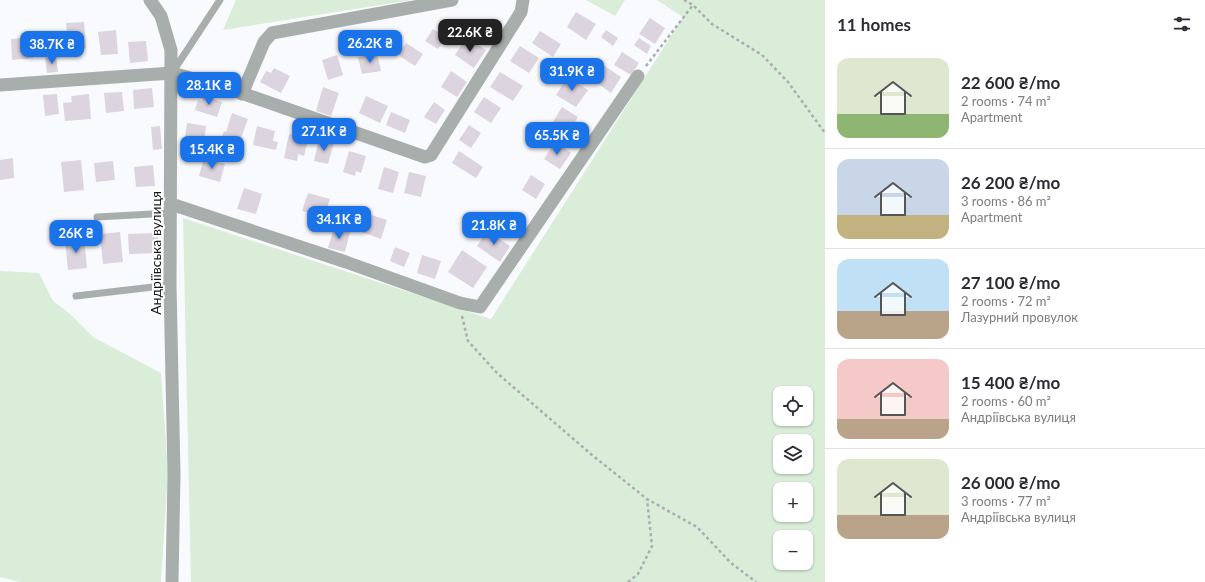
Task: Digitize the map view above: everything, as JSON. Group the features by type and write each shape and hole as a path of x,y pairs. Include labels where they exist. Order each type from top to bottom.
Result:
{"street":[{"name":"Андріївська вулиця","path":"150,0 161,16 171,50 172,73 170,209 174,474 172,582"},
{"path":"242,94 264,42 272,33 452,0"},
{"path":"0,84 172,73 242,94 425,158 431,155 521,12 523,0"},
{"path":"170,209 346,262 460,303 480,307 638,76"}],"lane":[{"path":"172,73 220,0"},
{"path":"97,217 170,209"},
{"path":"76,296 170,285"}],"path":[{"path":"684,0 694,5 712,24 762,55 788,82 825,133"},
{"path":"638,76 694,5"},
{"path":"460,303 468,341 497,373 592,456 647,499 697,527 731,563 756,582"},
{"path":"628,582 638,574 652,546 647,499"}],"green space":[{"path":"236,0 412,0 223,30"},
{"path":"586,0 625,0 615,16"},
{"path":"657,0 825,0 825,582 191,582 183,218 491,319 683,17"},
{"path":"0,271 39,273 53,301 69,313 93,337 161,373 168,472 161,582 20,582 0,577"}],"building":[{"path":"576,12 596,24 586,40 567,27"},
{"path":"650,18 665,28 655,44 639,34"},
{"path":"84,22 86,48 69,50 66,23"},
{"path":"433,29 446,37 438,49 425,41"},
{"path":"116,30 118,54 101,55 98,32"},
{"path":"606,30 618,38 613,46 601,37"},
{"path":"540,31 561,44 553,57 532,43"},
{"path":"31,37 33,58 12,60 11,39"},
{"path":"466,38 486,50 474,68 455,55"},
{"path":"639,38 651,46 647,54 634,45"},
{"path":"146,41 148,61 130,63 128,42"},
{"path":"406,43 423,54 415,66 398,55"},
{"path":"520,46 539,58 529,73 510,61"},
{"path":"622,52 639,63 631,75 614,65"},
{"path":"377,54 381,71 362,74 358,57"},
{"path":"337,55 343,75 328,80 322,60"},
{"path":"56,57 58,72 47,73 45,58"},
{"path":"603,65 621,77 611,93 593,80"},
{"path":"274,68 290,76 281,93 260,82 266,71 271,73"},
{"path":"451,71 467,82 457,97 441,87"},
{"path":"500,72 523,86 513,101 490,87"},
{"path":"568,77 588,90 576,107 556,95"},
{"path":"323,87 339,93 331,116 316,111"},
{"path":"152,88 154,107 134,109 133,90"},
{"path":"122,92 124,111 106,113 104,93"},
{"path":"57,94 59,114 45,116 43,95"},
{"path":"89,94 91,119 65,121 63,103 72,102 71,96"},
{"path":"204,96 222,102 217,117 195,110 198,100 202,101"},
{"path":"366,96 388,106 380,123 359,113"},
{"path":"484,97 501,108 491,123 474,112"},
{"path":"434,102 445,110 436,124 424,117"},
{"path":"562,107 578,117 567,135 551,125"},
{"path":"391,112 410,120 405,133 386,125"},
{"path":"232,113 248,119 241,138 237,136 234,143 221,139 224,131 226,132"},
{"path":"187,123 206,126 204,141 185,138"},
{"path":"469,125 481,133 471,148 459,140"},
{"path":"160,126 162,149 153,150 151,127"},
{"path":"257,126 275,131 273,141 278,142 276,150 253,145"},
{"path":"289,134 308,139 304,156 298,154 297,161 284,158"},
{"path":"326,141 334,143 328,164 314,161 318,142 326,143"},
{"path":"555,142 571,153 560,169 544,159"},
{"path":"349,151 366,156 361,173 356,171 355,176 343,172"},
{"path":"459,151 483,167 476,178 452,163"},
{"path":"13,158 14,178 0,180 0,160"},
{"path":"204,158 225,164 220,182 199,176"},
{"path":"81,160 84,190 64,192 61,162"},
{"path":"113,161 115,180 96,182 94,163"},
{"path":"153,165 155,186 136,187 134,167"},
{"path":"384,167 399,172 393,193 378,189"},
{"path":"409,172 426,176 421,197 404,193"},
{"path":"531,175 545,184 536,199 522,190"},
{"path":"244,188 262,194 256,214 237,209"},
{"path":"308,193 330,199 324,217 302,211"},
{"path":"365,213 387,220 381,239 359,231"},
{"path":"510,214 527,225 521,234 504,223"},
{"path":"334,228 350,232 345,252 328,248"},
{"path":"487,231 510,246 500,262 477,246"},
{"path":"120,232 123,262 103,264 100,234"},
{"path":"158,233 159,253 129,254 128,234"},
{"path":"84,238 87,268 68,270 65,240"},
{"path":"395,247 410,253 404,267 390,261"},
{"path":"462,250 487,267 473,288 448,272"},
{"path":"422,255 441,261 435,279 417,273"}]}
